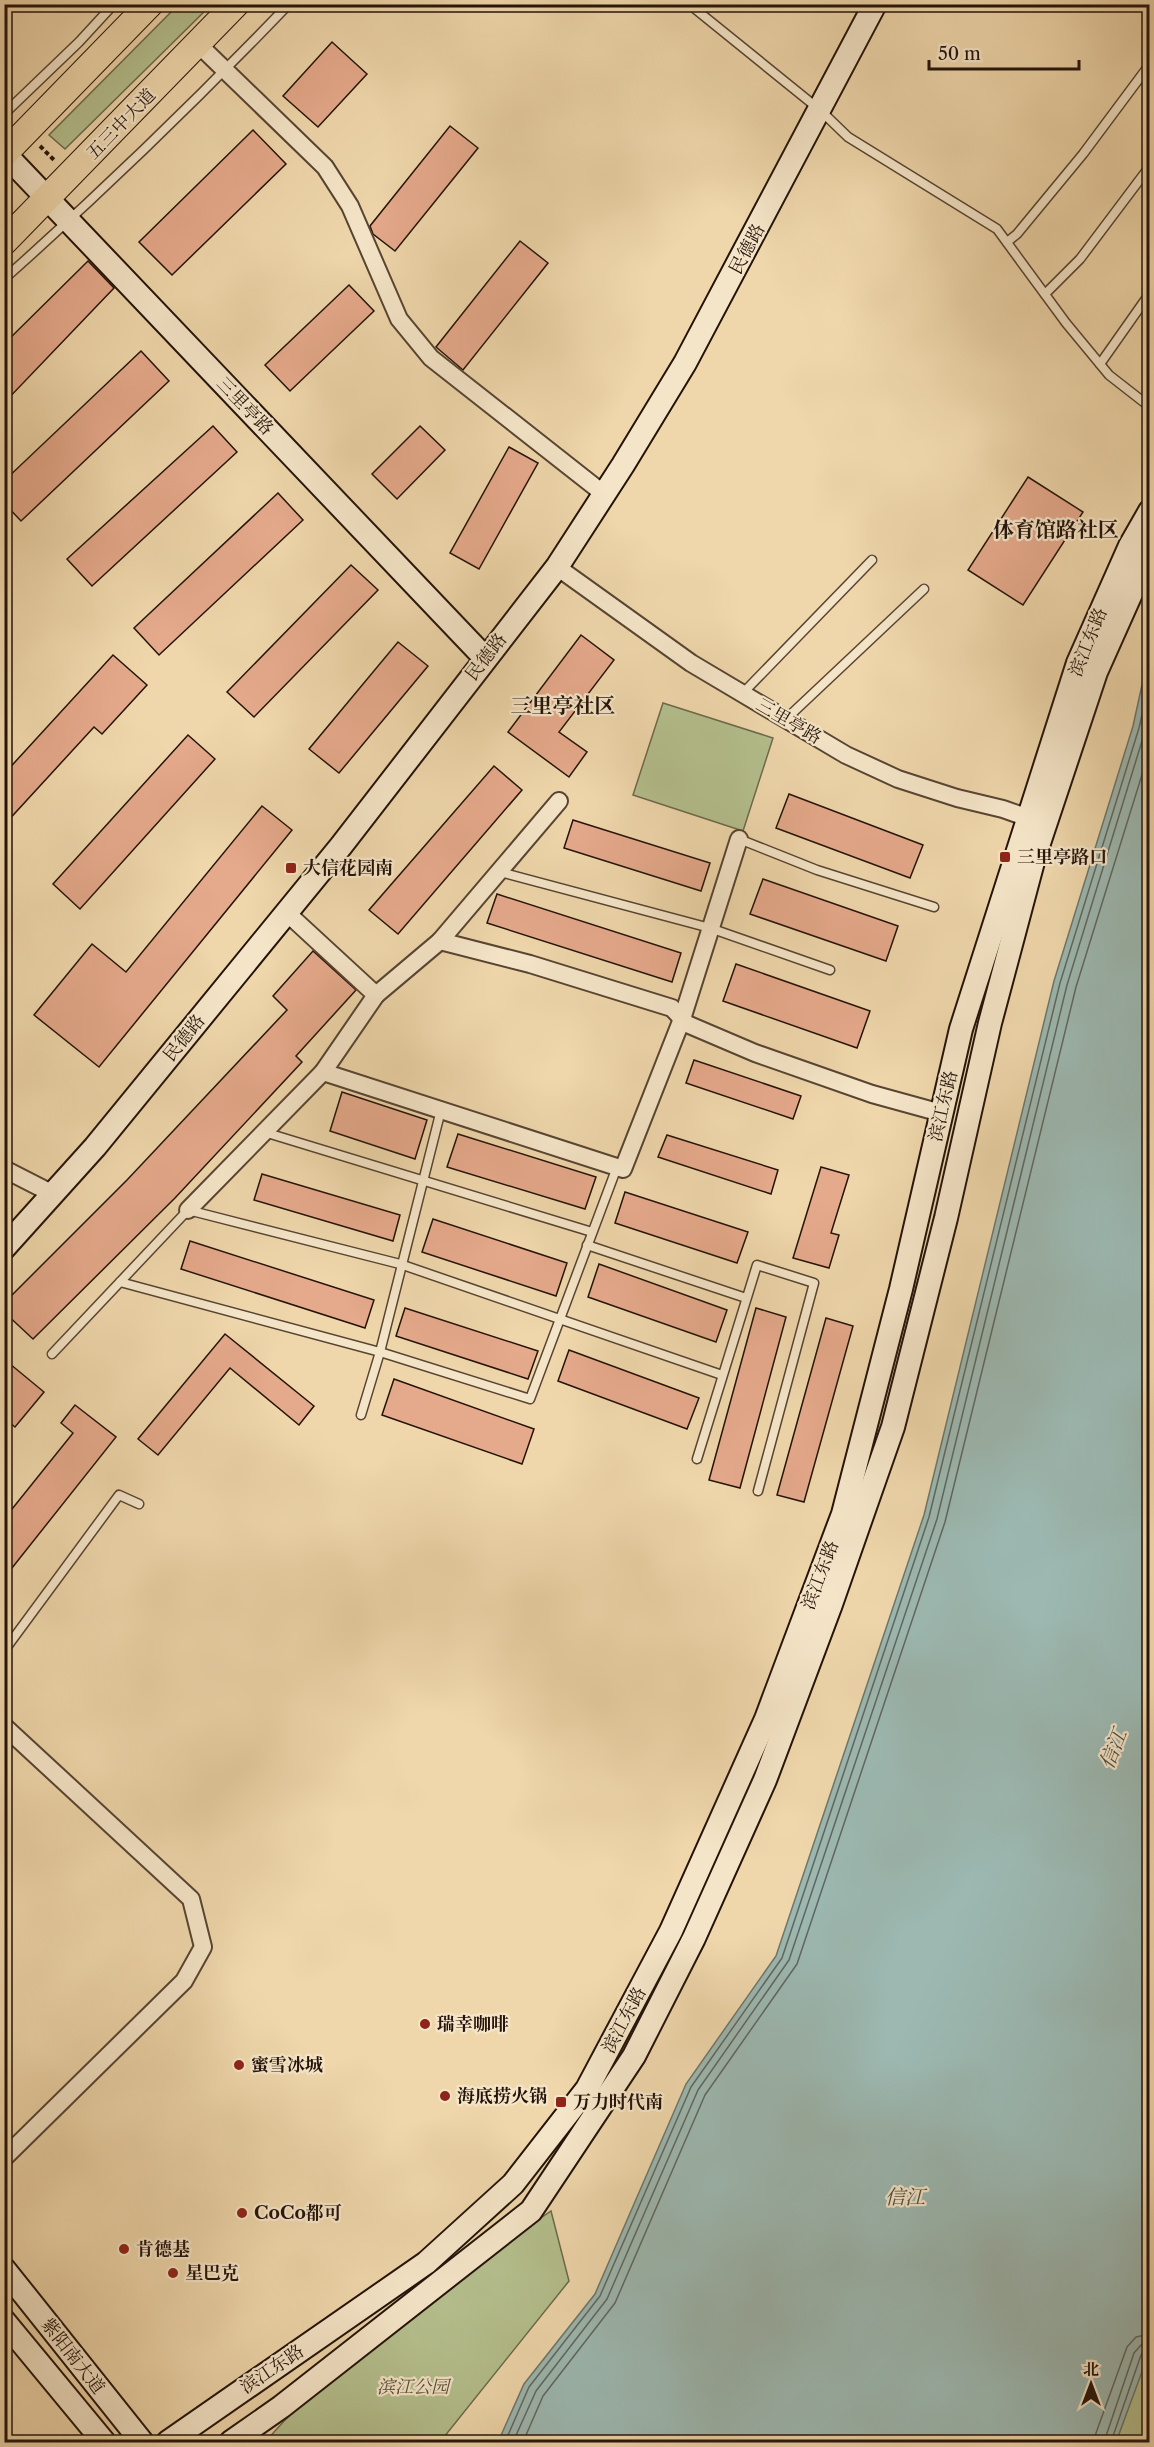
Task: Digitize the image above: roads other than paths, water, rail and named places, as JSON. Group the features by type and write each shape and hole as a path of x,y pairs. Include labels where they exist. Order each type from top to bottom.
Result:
{"main road":[{"path":"5,154 150,4"},
{"name":"五三中大道","path":"4,242 236,4"},
{"name":"民德路","path":"4,1248 95,1147 287,913 557,567 685,363 875,4"},
{"name":"三里亭路","path":"5,154 485,658"},
{"name":"滨江东路","path":"231,2442 281,2407 531,2211 634,2056 694,1938 765,1780 830,1607 893,1426 946,1218 990,1023 1034,858 1038,821 1078,663 1130,546 1149,511"},
{"name":"滨江东路","path":"168,2442 426,2263 513,2184 587,2089 671,1931 766,1719 843,1514 901,1289 961,1029 1096,672 1149,551"},
{"name":"紫阳南大道","path":"4,2269 142,2442"},
{"name":"紫阳南大道","path":"4,2321 104,2442"}],"street":[{"path":"198,44 325,167 350,206 399,319 431,358 604,494"},
{"name":"三里亭路","path":"557,567 691,663 846,755 898,779 1038,821"},
{"path":"188,1210 322,1072 376,995 440,942 559,801"},
{"path":"322,1072 623,1169 682,1019 739,839"},
{"path":"287,913 376,995"},
{"path":"440,942 530,964 672,1008 687,1024 755,1053 872,1094 941,1113"},
{"path":"4,1169 53,1194"},
{"path":"4,1726 190,1899 203,1947 184,1981 4,2158"}],"lane":[{"path":"4,114 79,42 114,4"},
{"path":"4,279 69,221 225,71 289,4"},
{"path":"695,6 820,110 848,137 997,229 1109,375 1149,407"},
{"path":"1007,242 1017,234 1083,154 1149,64"},
{"path":"1045,294 1080,259 1149,166"},
{"path":"1100,364 1149,293"},
{"path":"742,694 872,560"},
{"path":"786,719 924,589"},
{"path":"739,839 817,870 934,907"},
{"path":"499,872 711,928 830,970"},
{"path":"361,1415 380,1352 400,1264 441,1110"},
{"path":"264,1132 592,1232"},
{"path":"120,1282 380,1352 530,1399 617,1167"},
{"path":"52,1354 188,1210 400,1264 722,1375"},
{"path":"587,1245 746,1298"},
{"path":"697,1459 757,1265 814,1283 758,1491"},
{"path":"4,1651 119,1495 139,1504"}],"water":[{"name":"信江","path":"1149,653 1150,2350 1116,2442 498,2442 524,2384 595,2294 686,2084 776,1956 924,1515 1054,981 1133,726"}],"place":[{"name":"三里亭路口","path":"1005,857"},
{"name":"大信花园南","path":"291,868"},
{"name":"瑞幸咖啡","path":"425,2024"},
{"name":"蜜雪冰城","path":"239,2065"},
{"name":"海底捞火锅","path":"445,2096"},
{"name":"万力时代南","path":"561,2102"},
{"name":"CoCo都可","path":"242,2213"},
{"name":"肯德基","path":"124,2249"},
{"name":"星巴克","path":"173,2273"}],"district":[{"name":"体育馆路社区","path":"1056,529"},
{"name":"三里亭社区","path":"563,705"}],"park label":[{"name":"滨江公园","path":"413,2387"}]}
